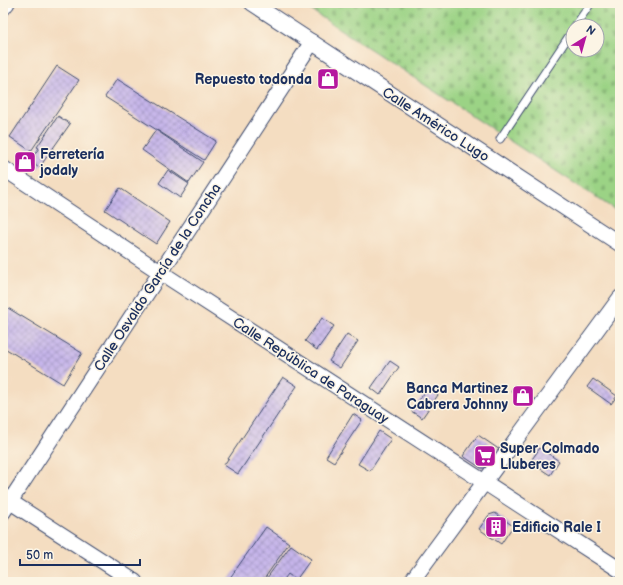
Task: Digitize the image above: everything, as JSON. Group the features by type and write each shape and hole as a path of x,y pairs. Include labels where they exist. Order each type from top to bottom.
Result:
{"street":[{"path":"3,8 7,3"},
{"name":"Calle Américo Lugo","path":"252,3 620,244"},
{"name":"Calle Osvaldo García de la Concha","path":"5,504 312,42"},
{"name":"Calle República de Paraguay","path":"3,168 160,272 620,570"},
{"path":"411,582 620,298"},
{"path":"5,504 135,582"}],"lane":[{"path":"581,18 591,3"},
{"path":"500,139 565,42"}],"green space":[{"path":"300,3 620,3 620,213"}],"building":[{"path":"57,66 79,80 31,151 10,137"},
{"path":"117,79 216,141 204,160 105,97"},
{"path":"58,116 70,124 39,168 30,161 39,148 37,147"},
{"path":"156,130 203,162 189,183 142,150"},
{"path":"168,170 189,184 180,198 159,183"},
{"path":"120,188 170,222 156,244 105,210"},
{"path":"3,305 82,353 63,384 3,347"},
{"path":"322,318 334,326 317,350 305,341"},
{"path":"347,334 358,341 340,368 329,361"},
{"path":"390,361 399,367 380,395 371,388"},
{"path":"283,377 297,386 238,474 224,465"},
{"path":"593,379 617,396 611,404 587,387"},
{"name":"Banca Martinez Cabrera Johnny","path":"515,385 535,400 531,406 511,391"},
{"path":"428,388 438,395 422,418 411,411"},
{"path":"353,414 362,420 334,462 326,457"},
{"path":"379,431 391,439 370,471 358,464"},
{"path":"478,435 500,450 488,468 481,468 463,456"},
{"path":"540,448 559,461 550,475 530,462"},
{"name":"Edificio Rale I","path":"495,513 513,526 501,544 479,529 489,515"},
{"path":"266,527 289,543 262,582 227,582"},
{"path":"291,545 311,559 296,580 288,574 282,582 264,582"}],"place":[{"name":"Repuesto todonda","path":"328,79"},
{"name":"Ferretería jodaly","path":"25,162"},
{"name":"Banca Martinez Cabrera Johnny","path":"523,396"},
{"name":"Super Colmado Lluberes","path":"485,456"},
{"name":"Edificio Rale I","path":"496,527"}]}
